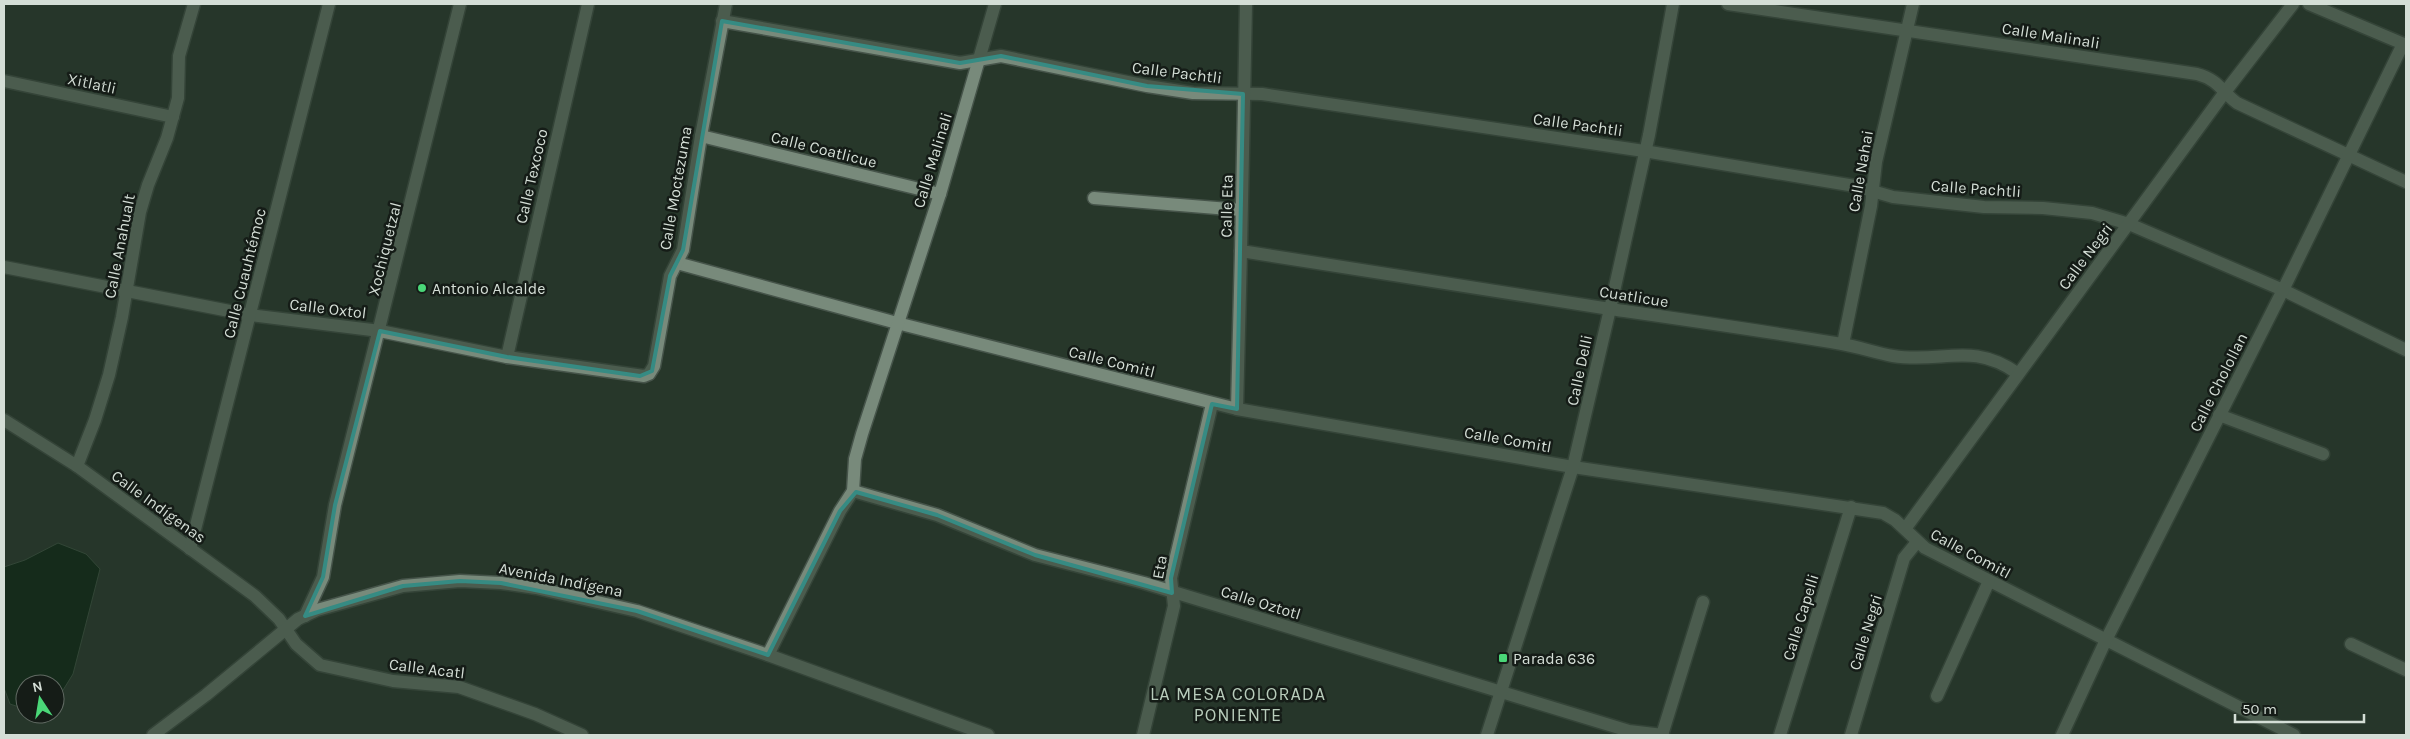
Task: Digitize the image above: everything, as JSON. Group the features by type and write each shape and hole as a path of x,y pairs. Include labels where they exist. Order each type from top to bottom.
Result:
{"street":[{"name":"Calle Anahualt","path":"77,466 95,420 109,375 143,198 173,117 178,98 179,56 194,4"},
{"name":"Calle Cuauhtémoc","path":"190,549 328,4"},
{"name":"Xochiquetzal","path":"305,616 323,577 336,505 460,4"},
{"name":"Calle Texcoco","path":"507,356 588,4"},
{"name":"Calle Moctezuma","path":"649,374 654,366 670,276 683,250 701,136 726,4"},
{"name":"Calle Malinali","path":"854,491 855,459 940,194 995,4"},
{"name":"Calle Eta","path":"1237,409 1246,4"},
{"name":"Calle Delli","path":"1487,735 1573,467 1644,151 1673,4"},
{"name":"Calle Malinali","path":"1728,4 2210,77 2237,104 2349,154 2406,182"},
{"name":"Calle Nahai","path":"1843,344 1873,191 1876,162 1913,4"},
{"name":"Calle Negri","path":"1905,529 2017,373 2225,92 2293,4"},
{"path":"2309,4 2404,44"},
{"name":"Calle Pachtli","path":"722,22 960,63 1001,56 1147,86 1193,93 1262,94 1644,151 1873,191 1892,197 1946,204 2069,210 2129,224 2283,290 2406,350"},
{"name":"Calle Cholollan","path":"2062,735 2105,642 2283,290 2404,44"},
{"name":"Xitlatli","path":"4,81 173,117"},
{"name":"Calle Coatlicue","path":"701,136 940,194"},
{"path":"1094,198 1242,210"},
{"name":"Cuatlicue","path":"1242,251 1843,344 1912,358 1954,354 1977,355 1997,361 2017,373"},
{"name":"Calle Comitl","path":"677,263 897,324 1212,404 1573,467 1852,508 1890,516 1925,548 2105,642 2294,735"},
{"name":"Calle Oxtol","path":"4,267 250,315 380,331 507,356 640,376 649,374"},
{"name":"Eta","path":"1143,735 1174,606 1171,578 1212,404"},
{"path":"2219,415 2323,454"},
{"name":"Calle Indígenas","path":"7,425 77,466 255,596 269,608 296,644 320,665"},
{"path":"768,655 840,511 854,491"},
{"name":"Calle Oztotl","path":"854,491 937,515 1035,556 1144,583 1500,691 1628,733 1663,735"},
{"name":"Calle Capelli","path":"1780,735 1852,508"},
{"name":"Calle Negri","path":"1851,735 1904,558 1917,542"},
{"name":"Avenida Indígena","path":"153,735 206,695 285,629 305,616 403,586 460,581 501,583 637,611 768,655 988,735"},
{"path":"1937,696 1989,581"},
{"path":"1663,735 1703,602"},
{"path":"2351,644 2406,670"},
{"name":"Calle Acatl","path":"320,665 393,681 459,687 535,714 582,735"}],"highlighted area":[{"path":"722,21 960,63 1001,56 1147,86 1243,94 1237,409 1212,404 1171,578 1172,593 1035,555 937,515 856,492 840,511 768,655 637,611 501,583 460,581 403,586 305,616 323,577 335,505 380,331 507,357 640,376 652,371 670,276 683,250"}],"shaded area":[{"path":"58,543 86,554 100,569 73,674 65,687 65,674 15,674 15,706 10,704 4,688 4,567 25,560"}],"place":[{"name":"Antonio Alcalde","path":"422,288"},
{"name":"Parada 636","path":"1503,658"}],"district":[{"name":"LA MESA COLORADA PONIENTE","path":"1238,704"}]}
